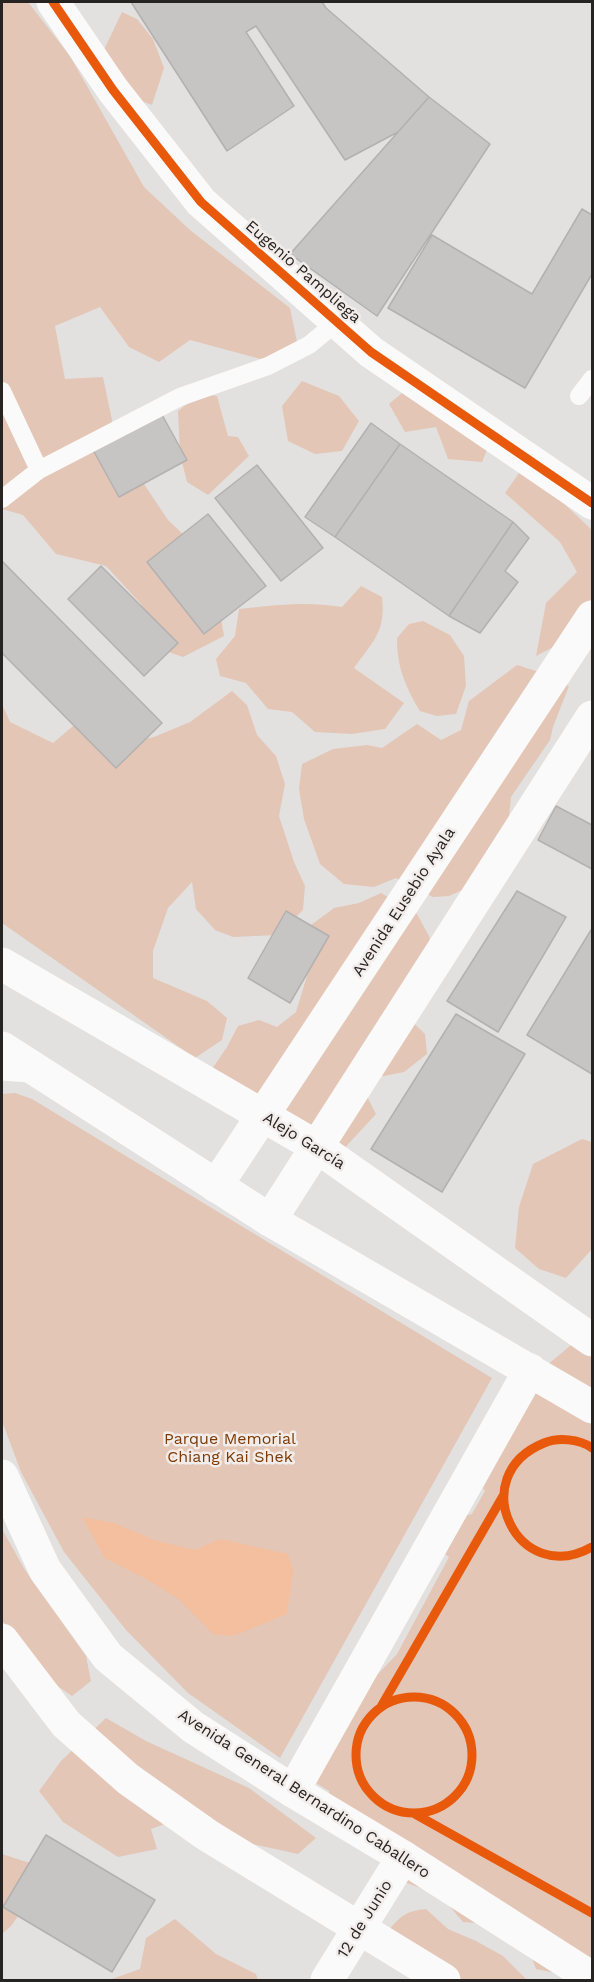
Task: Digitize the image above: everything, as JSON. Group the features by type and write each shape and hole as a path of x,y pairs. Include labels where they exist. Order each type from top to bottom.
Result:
{"street":[{"name":"Eugenio Pampliega","path":"53,2 113,90 201,202 371,352 592,503"},
{"name":"Avenida Eusebio Ayala","path":"216,1186 592,617"},
{"path":"270,1220 592,717"},
{"name":"Alejo García","path":"2,964 317,1147 592,1340"},
{"path":"2,1048 16,1065 270,1220 592,1407"},
{"path":"293,1791 530,1370"},
{"name":"Avenida General Bernardino Caballero","path":"2,1476 45,1570 108,1657 193,1727 592,1978"},
{"path":"2,1640 66,1724 128,1779 207,1835 444,1980"},
{"name":"12 de Junio","path":"327,1980 403,1857"}],"lane":[{"path":"2,499 39,470 180,397 268,366 309,345 337,322"},
{"path":"579,396 592,379"},
{"path":"2,391 39,470"}],"green space":[{"path":"2,2 28,2 70,56 144,187 190,230 290,308 298,347 268,361 190,340 159,362 129,347 100,307 55,326 65,379 103,377 112,420 109,457 144,484 168,520 201,551 216,589 224,636 183,657 151,646 141,604 106,566 56,554 23,515 2,509"},
{"path":"122,12 137,19 153,39 164,68 152,105 126,95 102,54"},
{"path":"302,381 339,396 359,421 342,451 315,454 288,441 282,406"},
{"path":"414,383 492,438 482,462 448,459 436,427 405,432 389,404"},
{"path":"200,394 217,396 228,436 238,437 249,456 208,495 187,482 180,454 178,411"},
{"path":"524,466 592,530 592,598 559,644 536,656 546,603 577,572 560,542 505,493"},
{"path":"361,586 382,597 383,609 377,636 354,668 404,703 385,729 352,734 315,732 292,712 268,709 246,683 220,676 216,659 235,636 239,609 303,604 342,607"},
{"path":"423,621 450,635 464,656 466,686 456,714 437,716 420,711 403,676 398,658 397,638 409,624"},
{"path":"517,665 569,686 550,740 511,797 508,826 469,887 449,896 433,897 396,878 374,887 344,884 320,864 304,819 299,789 302,764 333,749 367,745 382,748 417,724 441,740 461,730 469,701"},
{"path":"232,691 247,705 257,735 276,756 285,784 279,816 294,862 305,886 303,910 277,935 233,937 215,930 196,909 192,882 168,908 153,951 153,978 207,1001 227,1018 222,1040 195,1058 2,923 2,704 10,722 53,743 79,721 104,748 154,737 190,722"},
{"path":"381,893 417,914 429,936 435,957 398,1008 425,1034 427,1054 404,1072 384,1076 355,1073 376,1114 340,1153 210,1072 238,1026 259,1020 277,1027 296,1012 310,966 307,928 334,908 359,903"},
{"name":"Parque Memorial Chiang Kai Shek","path":"15,1093 32,1099 492,1378 280,1758 188,1693 126,1630 64,1552 21,1472 2,1421 2,1094"},
{"path":"582,1139 592,1142 592,1249 566,1278 539,1269 515,1248 519,1207 533,1164"},
{"path":"583,1335 592,1335 592,1969 565,1975 536,1969 531,1956 489,1924 463,1922 440,1895 407,1883 373,1858 331,1814 329,1791 311,1780 351,1689 378,1674 397,1654 449,1557 444,1553 455,1518 472,1514 546,1366"},
{"path":"2,1529 25,1570 86,1656 91,1681 72,1696 34,1670 2,1620"},
{"path":"106,1718 146,1741 249,1788 316,1838 298,1854 248,1843 201,1811 151,1829 157,1849 118,1857 63,1822 39,1791 61,1761"},
{"path":"2,1854 30,1863 29,1901 11,1926 2,1934"},
{"path":"426,1909 448,1929 503,1956 527,1980 415,1980 389,1930 405,1915"},
{"path":"175,1919 216,1954 256,1974 258,1980 109,1980 140,1969 146,1938"}],"shaded area":[{"path":"82,1517 114,1523 154,1540 195,1550 220,1539 288,1554 293,1571 287,1614 233,1636 213,1634 180,1600 148,1580 105,1558"}],"building":[{"path":"131,2 322,2 326,8 429,97 398,132 345,160 256,26 246,32 294,106 227,151"},
{"path":"429,97 490,144 377,316 290,254"},
{"path":"582,209 592,215 592,274 525,388 388,308 432,235 532,294"},
{"path":"161,413 187,460 119,497 93,450"},
{"path":"371,423 400,444 335,537 305,517"},
{"path":"400,444 513,522 449,616 335,537"},
{"path":"257,465 323,548 281,581 215,498"},
{"path":"208,514 266,586 204,634 147,562"},
{"path":"513,522 529,538 505,571 518,582 480,633 449,616"},
{"path":"2,561 162,723 116,768 2,653"},
{"path":"101,566 178,643 144,676 68,599"},
{"path":"556,806 592,825 592,869 538,840"},
{"path":"517,891 566,917 498,1032 447,1001"},
{"path":"286,911 329,936 290,1003 248,978"},
{"path":"592,931 592,1074 527,1035"},
{"path":"456,1014 525,1054 442,1192 371,1149"},
{"path":"46,1835 155,1900 112,1972 3,1907"}],"cycle path":[{"path":"53,2 113,90 201,202 371,352 592,503"},
{"path":"592,1448 569,1440 544,1443 520,1459 507,1479 504,1501 510,1523 523,1541 542,1553 565,1556 592,1547"},
{"path":"382,1705 503,1496"},
{"path":"414,1697 436,1701 447,1706 463,1722 471,1744 472,1755 468,1777 463,1788 447,1804 425,1812 414,1813 392,1809 381,1804 365,1788 357,1766 356,1755 360,1733 365,1722 381,1706 403,1698 414,1697"},
{"path":"415,1814 592,1913"}]}
